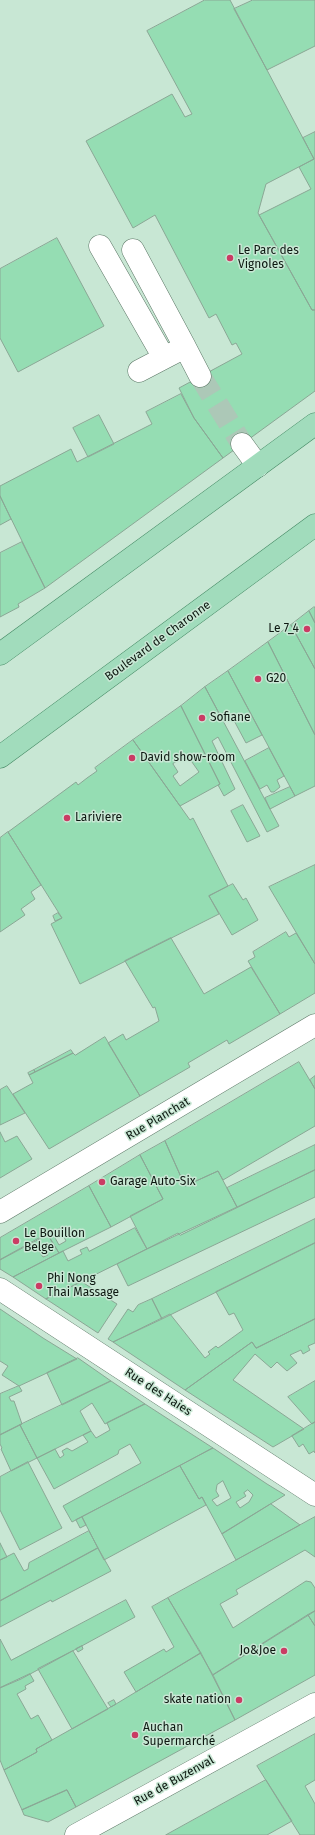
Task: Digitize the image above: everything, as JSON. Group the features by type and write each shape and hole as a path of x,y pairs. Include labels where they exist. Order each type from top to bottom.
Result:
{"main road":[{"path":"0,654 258,466 314,429"},
{"name":"Boulevard de Charonne","path":"0,757 315,525"}],"street":[{"path":"100,246 164,358"},
{"path":"133,250 200,376"},
{"path":"139,371 184,347"},
{"path":"242,444 258,466"},
{"name":"Rue Planchat","path":"0,1212 315,1025"},
{"name":"Rue des Haies","path":"0,1289 315,1495"},
{"name":"Rue de Buzenval","path":"76,1835 315,1704"}],"building":[{"name":"Le Parc des Vignoles","path":"205,0 230,0 314,159 266,184 258,213 312,310 315,310 315,391 223,458 194,418 179,388 242,354 236,343 232,345 216,314 209,318 155,215 133,228 86,141 172,94 185,117 192,114 147,31"},
{"path":"253,0 315,0 315,46 267,70 234,9"},
{"path":"315,132 315,310 312,310 259,215 311,189 299,167 314,159 303,138"},
{"path":"57,238 104,326 18,372 0,338 0,269"},
{"path":"181,394 194,418 223,458 45,588 0,496 0,486 71,449 77,462 152,424 146,412"},
{"path":"99,415 114,444 88,457 73,428"},
{"path":"0,496 11,519 0,525"},
{"path":"22,542 45,588 18,604 19,607 0,617 0,553"},
{"path":"315,607 315,623 309,611"},
{"path":"309,611 315,623 315,669 291,625"},
{"path":"291,625 315,669 315,735 268,642"},
{"path":"268,642 315,735 315,786 295,796 228,671"},
{"path":"228,671 262,735 246,743 230,713 227,714 225,711 220,715 205,687"},
{"path":"205,687 279,826 267,832 218,737 212,741 235,789 224,796 218,785 220,784 181,706"},
{"path":"181,706 220,784 180,806 133,740","holes":["187,755 199,772 180,786 173,776 178,772 173,764"]},
{"path":"133,740 190,820 193,818 228,886 209,896 219,914 80,984 51,924 62,918 8,832 76,782 78,785 97,771 95,768"},
{"path":"269,748 284,776 277,780 280,787 274,792 271,792 267,785 260,789 245,761"},
{"path":"290,787 295,796 270,809 265,798"},
{"path":"243,805 260,836 247,842 231,811"},
{"path":"8,832 41,885 31,892 35,899 21,909 25,915 0,932 0,838"},
{"path":"315,865 315,964 269,887"},
{"path":"233,884 243,900 246,898 258,920 232,935 209,896"},
{"path":"58,913 62,918 55,921 53,916"},
{"path":"286,932 289,937 296,933 315,964 315,993 280,1014 248,961 255,957 253,952"},
{"path":"171,938 204,994 251,967 280,1014 229,1044 227,1040 188,1063 190,1067 140,1096 108,1043 123,1034 126,1040 159,1021 155,1007 153,1008 125,961"},
{"path":"105,1037 140,1096 49,1149 13,1094 33,1083 29,1075 73,1053 75,1055"},
{"path":"71,1050 73,1053 35,1072 34,1070"},
{"path":"299,1062 315,1089 315,1126 223,1180 218,1171 185,1186 165,1141"},
{"path":"34,1070 35,1072 29,1075 28,1073"},
{"path":"315,1076 315,1089 310,1080"},
{"path":"7,1086 25,1113 0,1125 0,1090"},
{"path":"0,1132 5,1142 17,1136 32,1159 0,1178"},
{"path":"165,1141 185,1186 218,1171 237,1207 147,1249 130,1216 163,1199 140,1155"},
{"path":"315,1145 315,1170 237,1207 227,1188"},
{"path":"140,1155 163,1199 111,1227 89,1186"},
{"path":"315,1170 315,1197 128,1286 117,1264 178,1233 180,1235"},
{"path":"89,1186 111,1227 59,1253 50,1238 54,1236 59,1245 66,1241 63,1231 60,1228 0,1260 0,1238"},
{"path":"315,1219 315,1243 162,1319 152,1299"},
{"path":"135,1228 147,1249 46,1299 13,1277 63,1251 68,1261 82,1254 80,1250 87,1247 89,1251"},
{"path":"47,1234 59,1253 13,1277 0,1269 0,1260","holes":["45,1250 48,1255 43,1257 39,1251"]},
{"path":"315,1243 315,1319 256,1348 252,1342 185,1390 113,1342 170,1314 205,1358 210,1354 208,1352 216,1346 218,1348 243,1330 234,1313 229,1315 216,1292"},
{"path":"82,1282 117,1304 98,1333 46,1299"},
{"path":"152,1299 162,1319 113,1342 108,1339 128,1309 133,1312 138,1305"},
{"path":"0,1309 77,1359 19,1386 2,1375 8,1366 0,1361"},
{"path":"315,1319 315,1343 308,1346 310,1350 303,1354 301,1350 290,1355 297,1363 287,1371 277,1362 271,1368 255,1354 233,1380 304,1429 273,1447 185,1390 252,1342 256,1348"},
{"path":"78,1358 111,1381 62,1405 47,1373"},
{"path":"111,1381 145,1404 105,1424 92,1403 80,1411 91,1431 37,1458 20,1425"},
{"path":"315,1381 315,1422 312,1424 288,1397"},
{"path":"19,1386 22,1391 9,1397 11,1401 14,1401 22,1424 0,1435 0,1394"},
{"path":"145,1404 213,1448 72,1522 63,1506 141,1463 130,1444 119,1450 118,1454 54,1489 37,1458 55,1449 60,1458 64,1455 62,1451 67,1448 72,1451 88,1442 83,1435 91,1431 96,1438 110,1430 107,1423"},
{"path":"315,1422 315,1453 314,1451 309,1454 303,1444 299,1447 292,1436"},
{"path":"20,1425 37,1458 11,1471 1,1449 0,1435"},
{"path":"213,1448 285,1495 222,1534 202,1497 199,1499 180,1466","holes":["223,1481 231,1498 217,1506 212,1500 219,1496 216,1491 217,1485","248,1490 253,1495 249,1502 240,1508 236,1502 246,1496 244,1493"]},
{"path":"28,1462 62,1528 20,1550 0,1510 0,1477"},
{"path":"180,1466 199,1499 202,1497 206,1505 104,1560 82,1517"},
{"path":"271,1504 300,1525 236,1560 222,1534"},
{"path":"82,1517 86,1525 80,1528 76,1520"},
{"path":"315,1517 315,1557 305,1550 236,1590 238,1594 220,1604 233,1628 306,1581 311,1582 315,1588 315,1611 213,1675 168,1598"},
{"path":"89,1531 98,1548 0,1601 0,1560 14,1553 24,1571 28,1569 29,1563"},
{"path":"0,1543 7,1557 0,1560"},
{"path":"98,1548 111,1571 0,1627 0,1601"},
{"path":"168,1598 201,1653 136,1692 124,1672 164,1649 166,1652 174,1647 152,1607"},
{"path":"126,1600 135,1617 21,1679 0,1688 0,1639 11,1660"},
{"path":"315,1611 315,1626 308,1615"},
{"name":"Jo&Joe","path":"308,1615 315,1626 315,1675 235,1720 213,1675"},
{"path":"82,1646 83,1649 78,1652 76,1649"},
{"path":"73,1651 108,1709 72,1729 38,1669"},
{"name":"Auchan Supermarché","path":"201,1653 235,1720 76,1807 67,1790 22,1810 4,1770 37,1752 36,1749 116,1704"},
{"path":"30,1674 34,1681 25,1686 26,1689 17,1694 31,1719 38,1715 52,1740 36,1749 37,1752 4,1770 0,1760 0,1688"},
{"path":"114,1700 116,1704 111,1707 108,1703"},
{"path":"315,1734 315,1780 305,1786 315,1804 315,1835 300,1835 257,1766"},
{"path":"266,1780 292,1821 267,1835 166,1835"},
{"path":"67,1790 76,1807 48,1822 24,1815 22,1810"}],"tunnel":[{"path":"200,376 242,444"}],"place":[{"name":"Le Parc des Vignoles","path":"230,258"},
{"name":"Le 7_4","path":"307,629"},
{"name":"G20","path":"258,679"},
{"name":"Sofiane","path":"202,718"},
{"name":"David show-room","path":"132,758"},
{"name":"Lariviere","path":"67,818"},
{"name":"Garage Auto-Six","path":"102,1182"},
{"name":"Le Bouillon Belge","path":"16,1241"},
{"name":"Phi Nong Thai Massage","path":"39,1286"},
{"name":"Jo&Joe","path":"284,1651"},
{"name":"skate nation","path":"239,1700"},
{"name":"Auchan Supermarché","path":"135,1735"}]}
